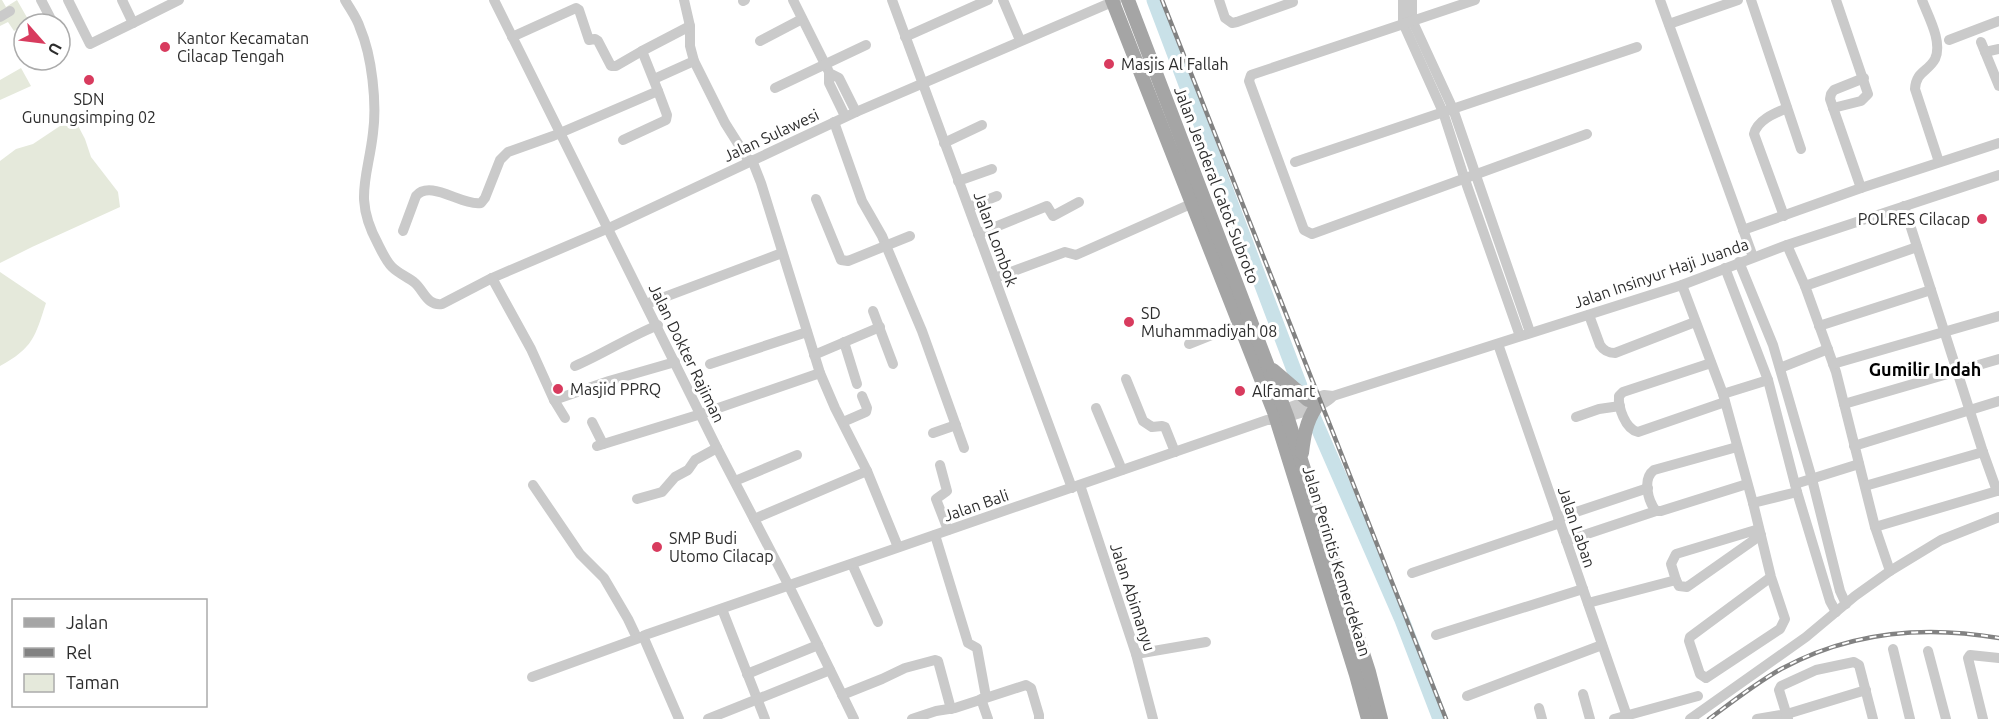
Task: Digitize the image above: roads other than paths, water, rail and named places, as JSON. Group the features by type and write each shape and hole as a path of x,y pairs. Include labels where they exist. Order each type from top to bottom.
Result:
{"main road":[{"name":"Jalan Jenderal Gatot Subroto","path":"1128,0 1269,367 1278,416"},
{"name":"Jalan Jenderal Gatot Subroto","path":"1114,1 1239,324 1278,416"},
{"path":"1269,367 1312,404 1301,457"},
{"name":"Jalan Perintis Kemerdekaan","path":"1278,416 1301,457 1363,673 1368,719"},
{"name":"Jalan Perintis Kemerdekaan","path":"1278,416 1363,673 1381,719"}],"street":[{"path":"68,0 90,44 179,0"},
{"path":"122,0 133,23"},
{"name":"Jalan Dokter Rajiman","path":"494,0 854,719"},
{"path":"684,0 694,62 725,123 751,161 820,373 867,471 898,547"},
{"path":"792,0 827,69 829,83 845,117"},
{"name":"Jalan Lombok","path":"892,0 978,234 1076,486"},
{"path":"905,37 988,0"},
{"path":"1003,0 1020,40"},
{"path":"1219,0 1225,18 1232,23 1295,1"},
{"path":"1403,0 1408,22 1475,173 1500,244 1525,334"},
{"path":"1408,22 1412,0"},
{"path":"1475,0 1258,71 1250,77 1302,226 1307,233 1312,234 1587,134"},
{"path":"1660,0 1753,257"},
{"path":"1669,24 1738,0"},
{"path":"1751,0 1801,149"},
{"path":"1833,108 1865,99 1868,94 1836,0"},
{"path":"1922,0 1937,42 1934,60 1916,79 1915,89 1939,162"},
{"name":"Jalan Sulawesi","path":"347,1 366,45 372,92 373,132 363,193 371,232 392,267 416,284 434,304 442,304 492,278 609,228 922,82 1114,1"},
{"path":"512,37 576,8 579,10 589,40 598,41 611,66 616,66 690,26"},
{"path":"0,17 10,11"},
{"path":"760,41 802,19"},
{"path":"1949,40 1999,21"},
{"path":"776,88 827,69 866,45"},
{"path":"1295,162 1637,47"},
{"path":"1999,49 1983,47 1999,86"},
{"path":"623,140 667,119 642,51"},
{"path":"654,80 694,62"},
{"path":"827,69 839,78 856,112"},
{"path":"1861,188 1830,99 1834,90 1864,78"},
{"path":"403,231 416,196 420,192 436,191 474,204 481,203 500,160 508,152 658,91"},
{"path":"1784,216 1754,134 1762,122 1787,108"},
{"path":"1448,110 1464,177 1489,248 1525,334"},
{"path":"834,122 862,201 886,245 922,332 964,448"},
{"path":"944,142 982,125"},
{"path":"1743,230 1999,143"},
{"path":"958,181 992,169"},
{"name":"Jalan Insinyur Haji Juanda","path":"1278,416 1329,400 1332,396 1682,285 1787,244 1999,175"},
{"path":"969,207 998,196"},
{"path":"816,199 840,260 848,261 910,236"},
{"path":"978,234 1047,206 1053,216 1079,202"},
{"path":"995,278 1065,252 1076,255 1193,203"},
{"path":"1875,527 1998,490 1983,452 1904,206"},
{"path":"1489,248 1500,244"},
{"path":"1787,244 1833,364 1875,527 1890,571"},
{"path":"1805,286 1917,247"},
{"path":"646,304 782,253"},
{"path":"1738,262 1773,345 1812,479 1840,591 1846,604"},
{"path":"1725,268 1768,380 1796,488 1830,601 1836,612"},
{"path":"492,278 565,418"},
{"path":"1682,285 1724,398 1771,578 1785,619 1780,629 1706,678 1700,674 1689,641 1691,635 1771,578"},
{"path":"1819,326 1931,290"},
{"path":"873,311 894,364"},
{"path":"1588,315 1600,345 1610,352 1695,322"},
{"path":"1833,364 1999,316"},
{"path":"1189,344 1239,324"},
{"path":"574,366 599,355 631,336 658,325"},
{"path":"814,355 880,327"},
{"path":"710,364 807,332"},
{"path":"844,342 856,384"},
{"name":"Jalan Laban","path":"1498,344 1627,717"},
{"path":"1780,368 1828,349"},
{"path":"1844,404 1999,359"},
{"path":"554,400 675,362"},
{"path":"1711,363 1623,392 1619,396 1620,405 1628,427 1638,432 1768,380"},
{"path":"592,422 600,445 701,414 820,373"},
{"path":"1126,379 1143,421 1152,427 1165,428 1175,452"},
{"path":"843,422 866,412 867,408 862,396"},
{"path":"1854,446 1999,401"},
{"path":"1576,417 1620,405"},
{"path":"1096,408 1122,470"},
{"name":"Jalan Bali","path":"532,677 640,637 1278,416"},
{"path":"933,433 956,425"},
{"path":"1656,511 1652,505 1647,477 1654,470 1737,447"},
{"path":"637,499 662,492 675,477 688,470 695,460 717,448"},
{"path":"1864,486 1983,452"},
{"path":"735,481 797,455"},
{"path":"1753,503 1796,488 1812,479 1859,464"},
{"path":"940,465 947,491 936,499 948,530"},
{"path":"754,519 867,471"},
{"path":"1566,541 1747,484"},
{"path":"533,485 576,548 604,578 640,637 679,719"},
{"name":"Jalan Abimanyu","path":"1076,486 1136,654 1153,719"},
{"path":"1412,573 1648,488"},
{"path":"1690,719 1806,637 1890,571 1941,540 1999,517"},
{"path":"1760,532 1688,587 1679,586 1671,564 1676,554 1760,532"},
{"path":"935,535 968,643 977,648 988,719"},
{"path":"852,564 878,622"},
{"path":"1588,603 1676,580"},
{"path":"1436,634 1583,589"},
{"path":"722,609 765,719"},
{"path":"1136,654 1206,642"},
{"path":"747,674 818,645"},
{"path":"1467,696 1602,645"},
{"path":"1893,649 1910,719"},
{"path":"1928,651 1946,719"},
{"path":"1983,719 1968,658 1970,656 1999,658"},
{"path":"842,695 904,668 935,660 938,661 951,709"},
{"path":"1787,716 1780,688 1791,680 1816,670 1849,662 1857,663 1873,719"},
{"path":"708,719 830,670"},
{"path":"912,719 1028,686 1040,715 1039,719"},
{"path":"1756,719 1787,716 1866,690"},
{"path":"1582,694 1590,719"},
{"path":"1614,719 1698,696"},
{"path":"1539,708 1542,719"}],"waterway":[{"path":"1154,0 1300,386"},
{"path":"1312,414 1402,620 1440,719"}],"railway":[{"path":"1162,0 1446,719"},
{"path":"1709,719 1753,686 1781,669 1833,647 1887,635 1915,632 1943,632 1999,638"}],"place":[{"name":"Kantor Kecamatan Cilacap Tengah","path":"165,47"},
{"name":"Masjis Al Fallah","path":"1109,64"},
{"name":"SDN Gunungsimping 02","path":"89,80"},
{"name":"POLRES Cilacap","path":"1982,219"},
{"name":"SD Muhammadiyah 08","path":"1129,322"},
{"name":"Masjid PPRQ","path":"558,389"},
{"name":"Alfamart","path":"1240,391"},
{"name":"SMP Budi Utomo Cilacap","path":"657,547"}],"district":[{"name":"Gumilir Indah","path":"1925,370"}]}
